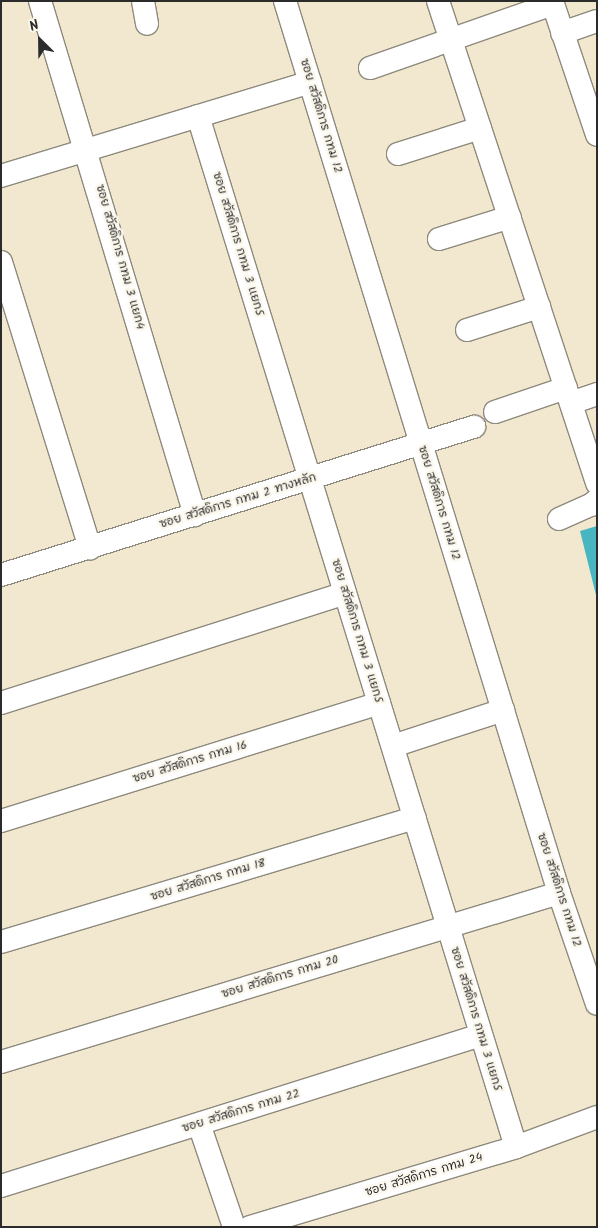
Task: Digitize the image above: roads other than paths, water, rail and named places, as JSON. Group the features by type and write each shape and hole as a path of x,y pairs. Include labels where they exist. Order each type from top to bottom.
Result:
{"street":[{"name":"ซอย สวัสดิการ กทม 3 แยก4","path":"40,1 88,150 195,515"},
{"path":"143,1 147,24"},
{"name":"ซอย สวัสดิการ กทม 12","path":"285,1 559,893 597,1004"},
{"path":"438,1 597,483"},
{"path":"370,68 553,2 597,134"},
{"path":"562,33 597,22"},
{"path":"1,176 310,82"},
{"name":"ซอย สวัสดิการ กทม 3 แยก5","path":"198,116 516,1147"},
{"path":"398,154 480,128"},
{"path":"440,239 510,217"},
{"path":"1,262 90,548"},
{"path":"467,330 539,307"},
{"path":"494,412 568,396 597,394"},
{"name":"ซอย สวัสดิการ กทม 2 ทางหลัก","path":"1,575 474,427"},
{"path":"559,519 592,506 597,500"},
{"path":"1,703 345,593"},
{"name":"ซอย สวัสดิการ กทม 16","path":"1,821 379,703"},
{"path":"393,746 503,710"},
{"name":"ซอย สวัสดิการ กทม 18","path":"1,942 415,818"},
{"name":"ซอย สวัสดิการ กทม 20","path":"1,1062 559,893"},
{"name":"ซอย สวัสดิการ กทม 22","path":"1,1186 482,1036"},
{"name":"ซอย สวัสดิการ กทม 24","path":"250,1227 516,1147 597,1117"},
{"path":"199,1124 234,1227"}],"water":[{"path":"597,526 597,599 580,531"}]}
